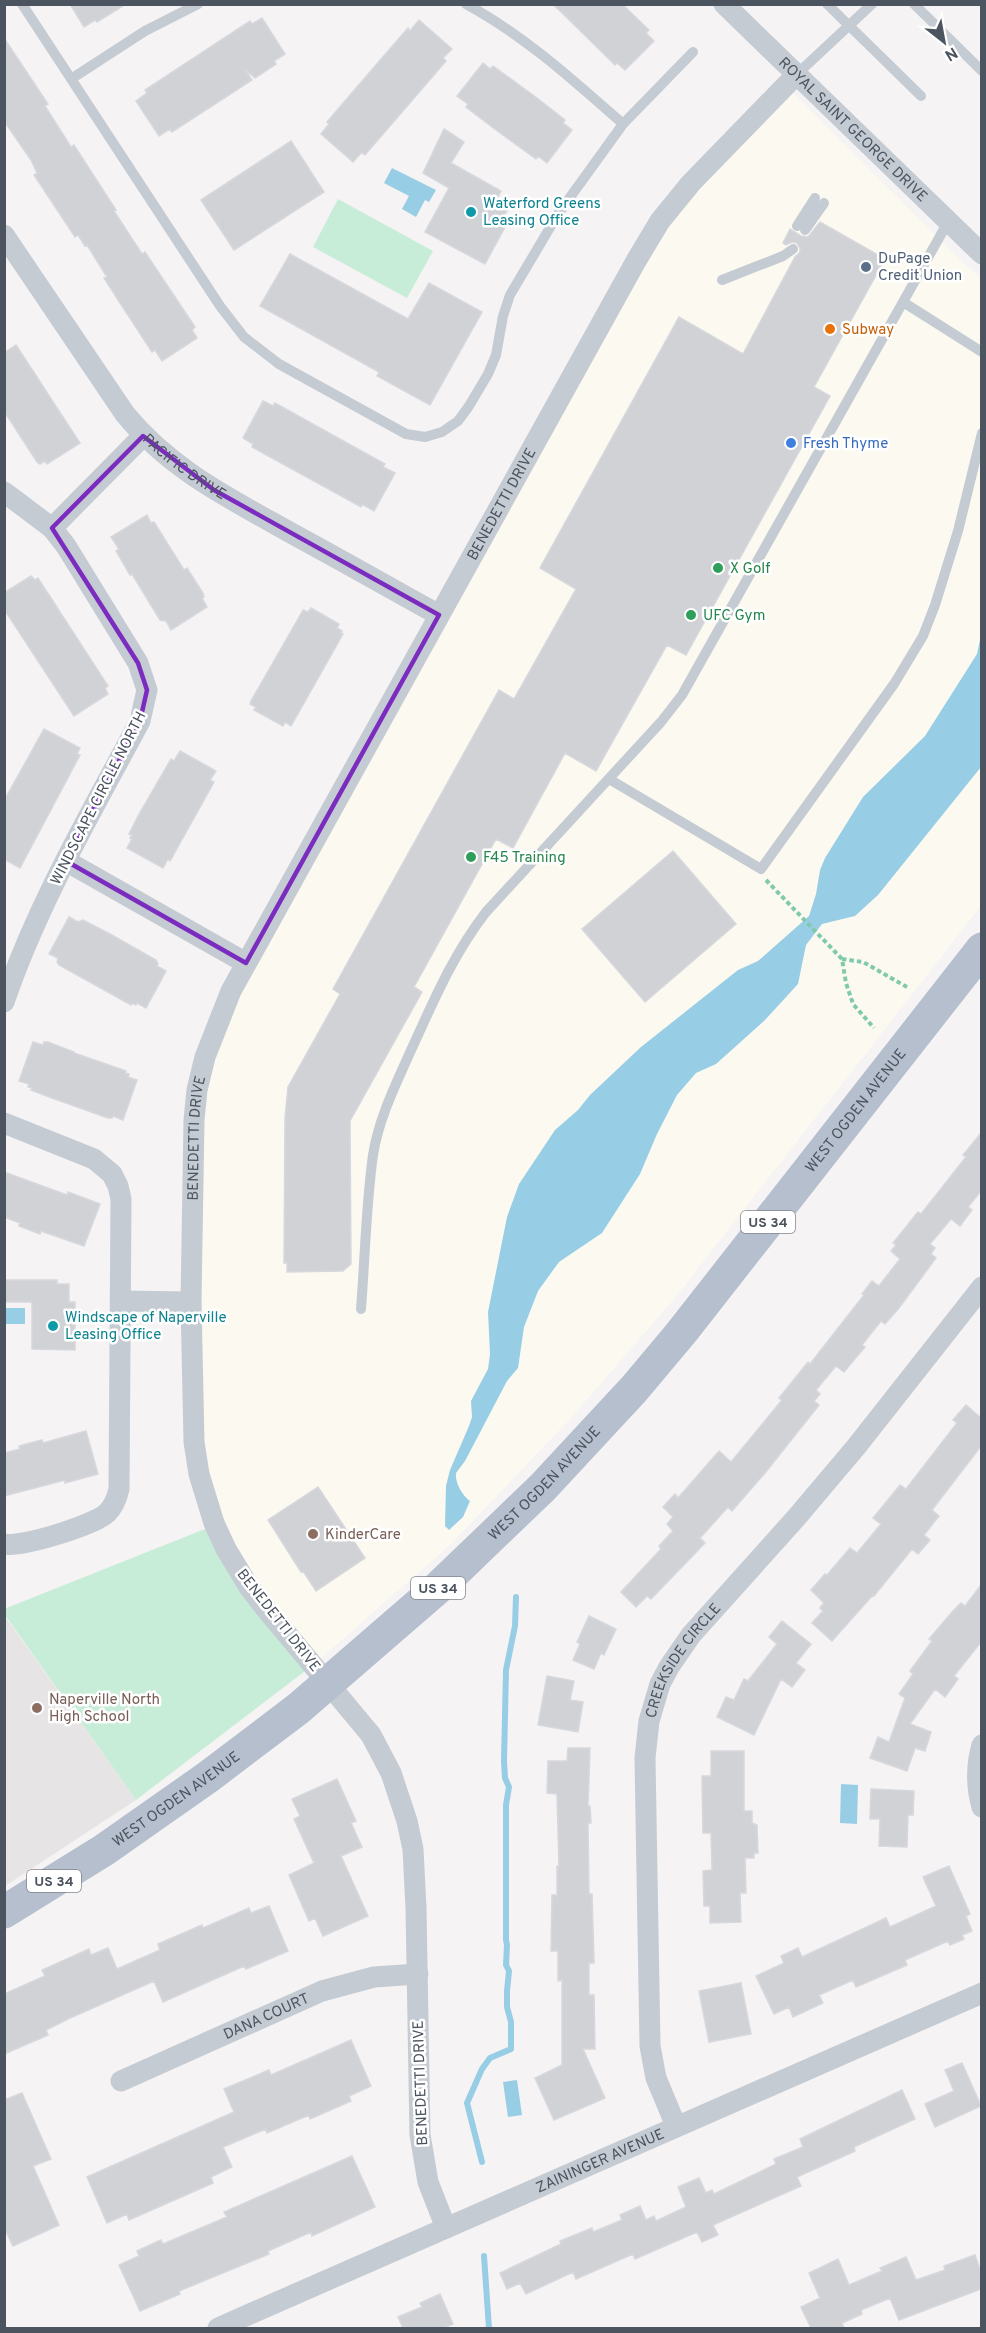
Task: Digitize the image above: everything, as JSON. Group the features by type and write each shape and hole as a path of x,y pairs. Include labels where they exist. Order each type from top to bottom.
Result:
{"main road":[{"name":"WEST OGDEN AVENUE","path":"4,1912 104,1850 208,1777 299,1708 440,1586 526,1503 634,1389 681,1333 981,949"}],"street":[{"name":"ROYAL SAINT GEORGE DRIVE","path":"724,4 981,254"},
{"name":"BENEDETTI DRIVE","path":"446,2228 428,2182 420,2135 418,1974 413,1849 407,1821 391,1773 378,1746 249,1587 226,1549 214,1523 199,1474 194,1442 191,1302 194,1120 197,1090 214,1030 231,991 636,261 660,221 691,183 796,75"},
{"name":"PACIFIC DRIVE","path":"4,235 112,397 143,436 171,461 214,490 439,615"},
{"path":"52,528 143,436"},
{"name":"WINDSCAPE CIRCLE NORTH","path":"4,492 52,528 66,546 138,663 147,690 140,721 66,861 17,964 4,1002"},
{"path":"66,861 246,963"},
{"path":"4,1123 94,1159 112,1174 121,1199 119,1489 117,1500 106,1514 94,1522 21,1545 4,1544"},
{"name":"CREEKSIDE CIRCLE","path":"676,2126 656,2078 650,2046 645,1758 649,1721 660,1684 691,1635 849,1456 981,1287"},
{"path":"121,1301 191,1302"},
{"path":"981,1745 977,1764 981,1808"},
{"name":"DANA COURT","path":"121,2081 322,1991 374,1977 418,1974"},
{"name":"ZAININGER AVENUE","path":"218,2328 981,1993"}],"lane":[{"path":"22,4 211,292 244,337 279,364 406,434 425,437 442,432 458,421 469,406 488,374 496,355 503,316 510,296 558,214 623,124 693,52"},
{"path":"71,79 145,31 198,4"},
{"path":"466,4 531,44 623,124"},
{"path":"827,4 921,96"},
{"path":"796,75 872,4"},
{"path":"914,4 981,71"},
{"path":"801,228 820,200"},
{"path":"361,1309 373,1154 379,1128 387,1104 450,965 466,938 486,912 661,722 682,695 948,222"},
{"path":"722,280 774,260 789,246"},
{"path":"903,302 981,352"},
{"path":"609,779 761,869 894,684 923,636 958,531 981,433"}],"path":[{"path":"766,881 842,959 846,983 853,1004 874,1028"},
{"path":"842,959 863,962 907,987"}],"highlighted area":[{"path":"143,436 214,490 439,615 246,963 66,861 140,721 147,690 138,663 52,528"}],"shaded area":[{"path":"783,83 963,263 981,278 981,906 674,1299 570,1419 448,1547 313,1665 253,1592 201,1481 195,1114 208,1049 661,212"},
{"name":"Naperville North High School","path":"4,1615 136,1800 5,1886 4,1885"}],"green space":[{"path":"338,199 433,251 407,298 313,247"},
{"path":"215,1525 313,1665 136,1800 5,1615 4,1609"}],"water":[{"path":"392,168 436,190 429,202 425,200 416,217 402,209 409,196 384,183"},
{"path":"981,635 981,767 878,895 855,916 822,924 806,945 798,984 765,1020 716,1064 696,1073 677,1095 640,1174 602,1233 559,1262 538,1291 524,1327 518,1368 507,1381 465,1461 456,1473 464,1496 470,1501 463,1517 449,1530 445,1526 446,1486 450,1470 472,1417 471,1401 488,1369 490,1354 488,1312 507,1217 519,1184 555,1130 641,1047 738,970 758,961 809,916 825,858 863,797 925,736 977,654"},
{"path":"4,1308 25,1308 25,1324 5,1324"},
{"path":"841,1784 858,1785 857,1824 840,1823"},
{"path":"517,2080 522,2115 508,2117 503,2082"}],"building":[{"path":"70,4 126,4 97,22 95,20 84,27"},
{"path":"553,4 622,4 649,30 646,33 654,41 625,70 617,63 615,65"},
{"path":"262,18 285,54 274,61 276,64 255,78 245,69 252,80 172,132 170,129 159,136 136,101 147,93 145,90 250,21 252,24"},
{"path":"419,20 452,49 443,58 446,61 365,155 362,152 353,162 321,134 329,124 327,122 375,66 408,28 410,31"},
{"path":"4,38 48,104 45,106 71,147 74,145 142,254 145,252 195,327 192,330 197,338 162,361 155,350 152,352 122,306 87,245 85,246 78,235 75,237 34,175 37,173 31,160 4,121"},
{"path":"483,63 490,69 493,66 537,98 565,120 563,123 572,130 547,163 538,156 536,159 492,127 466,107 468,104 457,96"},
{"name":"Waterford Greens Leasing Office","path":"444,129 464,142 451,163 501,191 496,201 509,208 504,215 510,218 485,264 425,232 449,188 423,173"},
{"path":"291,141 324,192 234,250 201,200"},
{"path":"820,222 885,259 814,387 830,396 686,655 667,645 596,771 565,753 513,848 496,839 414,987 422,992 350,1121 351,1264 343,1271 287,1272 287,1263 284,1263 285,1118 288,1087 340,994 333,989 499,690 514,699 576,589 540,568 679,317 743,354 795,257 800,252 797,243 792,242 786,245 783,243 790,229 801,236 808,237"},
{"path":"290,254 408,319 429,283 482,312 430,405 377,376 379,372 260,306"},
{"path":"16,345 80,443 47,464 45,461 40,464 37,462 4,411 4,353"},
{"path":"263,401 273,406 275,403 385,464 383,467 395,473 374,511 362,504 361,507 252,447 253,444 243,438"},
{"path":"147,515 151,523 154,522 184,570 187,568 203,593 202,598 207,607 171,630 166,621 160,620 132,574 130,575 111,537"},
{"path":"31,576 35,580 38,578 108,686 105,688 108,694 74,716 4,609 4,593"},
{"path":"311,608 339,624 337,628 343,634 291,726 285,722 283,726 254,710 256,707 250,704 303,610 308,612"},
{"path":"44,729 80,748 77,754 80,755 20,868 4,859 4,801"},
{"path":"180,751 216,771 210,780 214,782 170,861 168,859 163,868 127,848 132,839 130,838 132,835 129,834 171,759 174,761"},
{"path":"673,851 736,924 645,1002 582,929"},
{"path":"69,917 78,922 83,920 110,934 156,960 157,966 166,971 146,1008 137,1003 131,1005 59,965 58,958 49,954"},
{"path":"33,1042 43,1045 44,1042 48,1042 126,1071 125,1073 129,1074 128,1077 137,1080 123,1120 113,1116 108,1118 52,1098 31,1090 32,1088 28,1087 29,1084 19,1081"},
{"path":"981,1133 981,1191 968,1207 972,1210 960,1226 951,1219 930,1244 935,1248 931,1254 936,1258 899,1308 885,1324 881,1321 862,1345 865,1347 844,1372 836,1366 816,1390 820,1394 814,1401 819,1405 765,1473 732,1511 728,1507 700,1538 705,1543 651,1599 647,1596 636,1607 621,1592 661,1549 659,1546 673,1531 667,1524 673,1517 663,1507 675,1494 678,1498 719,1451 731,1462 782,1400 779,1398 808,1362 810,1364 864,1295 862,1294 872,1281 879,1286 900,1259 891,1251 896,1245 893,1243 918,1212 921,1214 966,1157 963,1155"},
{"path":"4,1172 67,1195 68,1192 100,1204 84,1246 41,1231 40,1234 4,1217"},
{"name":"Windscape of Naperville Leasing Office","path":"4,1280 57,1280 57,1284 69,1284 69,1302 75,1302 75,1350 32,1349 32,1302 4,1302"},
{"path":"966,1405 981,1418 981,1446 932,1510 939,1516 924,1535 930,1540 918,1554 912,1549 874,1596 832,1641 812,1623 823,1611 820,1608 824,1603 811,1590 850,1548 857,1553 881,1524 873,1518 900,1485 906,1489 957,1423 953,1420"},
{"path":"86,1431 98,1474 4,1496 4,1453 20,1449 19,1446 42,1440 43,1443"},
{"name":"KinderCare","path":"318,1487 365,1558 316,1591 268,1520"},
{"path":"981,1585 981,1642 954,1676 958,1679 945,1697 935,1689 910,1724 931,1732 925,1751 915,1748 907,1771 870,1758 878,1737 889,1742 905,1698 899,1694 913,1674 910,1671 932,1641 929,1639 961,1603 965,1606"},
{"path":"589,1616 616,1629 604,1655 601,1653 594,1669 573,1660 580,1644 577,1642"},
{"path":"782,1621 811,1644 796,1663 805,1670 792,1687 781,1679 754,1735 717,1717 726,1697 734,1700 744,1679 748,1681 777,1644 769,1637"},
{"path":"547,1676 574,1681 570,1700 583,1702 578,1732 538,1725"},
{"path":"568,1748 590,1748 589,1894 592,1894 594,1963 589,1963 589,1995 594,1995 595,2049 583,2049 605,2098 554,2120 535,2078 562,2065 562,1980 558,1981 558,1951 551,1951 552,1895 557,1895 557,1866 559,1866 557,1794 547,1793 548,1761 567,1761"},
{"path":"711,1751 744,1751 744,1811 752,1811 752,1823 757,1825 758,1853 754,1853 754,1858 745,1858 746,1893 740,1893 741,1922 710,1923 710,1906 704,1906 703,1871 712,1870 711,1833 703,1833 702,1776 711,1776"},
{"path":"337,1779 356,1821 351,1823 362,1847 341,1856 368,1916 323,1936 315,1918 309,1921 289,1875 314,1863 294,1819 300,1816 292,1799"},
{"path":"871,1789 914,1791 913,1815 908,1815 907,1847 879,1846 880,1819 870,1819"},
{"path":"949,1866 970,1914 966,1916 972,1931 962,1935 964,1939 950,1945 948,1941 905,1960 907,1965 856,1987 853,1980 819,1995 823,2003 793,2017 789,2007 774,2014 756,1976 784,1963 781,1956 798,1948 802,1957 886,1918 890,1927 936,1906 923,1877"},
{"path":"269,1906 288,1951 246,1969 244,1966 163,2002 154,1981 70,2018 46,2030 48,2035 4,2054 4,1994 45,1976 42,1970 89,1949 91,1955 108,1948 117,1969 160,1950 158,1944 202,1925 203,1928 249,1908 251,1913"},
{"path":"741,1983 751,2034 709,2042 699,1991"},
{"path":"351,2040 371,2086 349,2096 351,2101 310,2119 309,2115 267,2133 266,2129 223,2147 232,2167 211,2177 213,2183 129,2220 127,2214 107,2223 87,2177 234,2112 224,2089 269,2070 271,2075"},
{"path":"962,2063 981,2106 935,2127 925,2104 954,2091 945,2070"},
{"path":"902,2090 915,2119 854,2147 855,2151 797,2177 801,2186 713,2225 718,2235 702,2242 697,2232 635,2259 633,2254 576,2279 573,2272 526,2294 520,2283 507,2289 500,2273 561,2244 560,2241 592,2228 593,2232 622,2220 620,2215 640,2206 646,2220 654,2216 656,2221 686,2207 678,2187 699,2178 706,2193 712,2190 714,2194 776,2164 774,2159 803,2147 800,2139"},
{"path":"22,2093 51,2159 33,2166 59,2225 13,2246 4,2227 4,2100"},
{"path":"352,2156 375,2207 312,2236 311,2232 268,2251 269,2254 179,2291 180,2294 140,2311 119,2265 139,2256 137,2251 161,2240 163,2244 227,2217 224,2212"},
{"path":"975,2255 981,2272 981,2289 899,2320 890,2298 861,2310 862,2314 842,2323 844,2328 811,2328 801,2307 820,2298 809,2273 838,2259 849,2285 882,2271 880,2268 906,2257 916,2280 945,2270 944,2266"},
{"path":"440,2294 453,2324 443,2328 403,2328 398,2317 422,2307 420,2303"}],"waterway":[{"path":"482,2162 467,2103 482,2069 490,2058 511,2049 511,2022 507,2007 509,1971 506,1965 506,1805 509,1787 505,1778 504,1761 506,1670 515,1626 516,1597"},
{"path":"484,2256 489,2328"}],"place":[{"name":"Waterford Greens Leasing Office","path":"471,212"},
{"name":"DuPage Credit Union","path":"866,267"},
{"name":"Subway","path":"830,329"},
{"name":"Fresh Thyme","path":"791,443"},
{"name":"X Golf","path":"718,568"},
{"name":"UFC Gym","path":"691,615"},
{"name":"F45 Training","path":"471,857"},
{"name":"Windscape of Naperville Leasing Office","path":"53,1326"},
{"name":"KinderCare","path":"313,1534"},
{"name":"Naperville North High School","path":"37,1708"}]}
